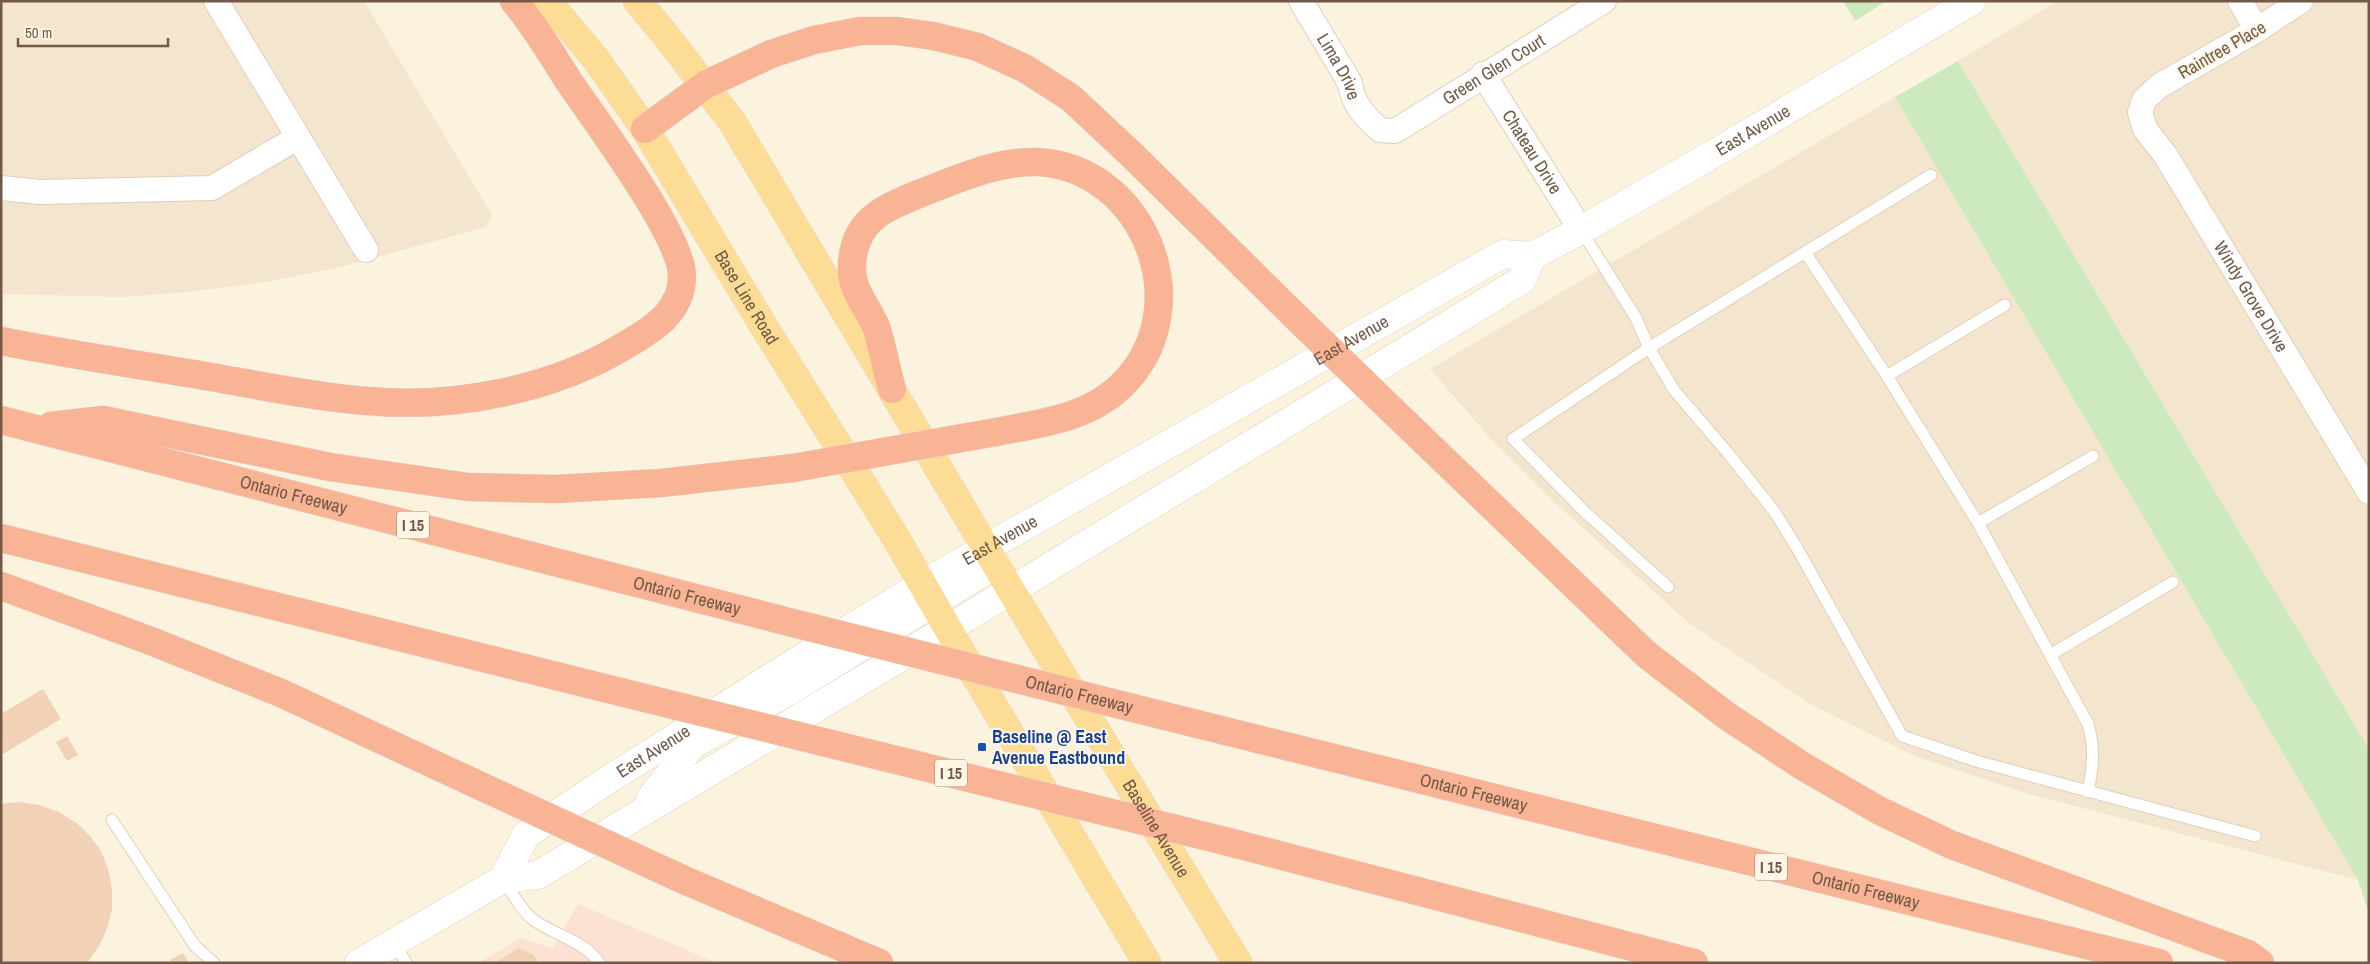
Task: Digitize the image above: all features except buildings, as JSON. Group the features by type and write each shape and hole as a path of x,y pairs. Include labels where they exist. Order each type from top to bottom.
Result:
{"highway":[{"path":"1,340 308,393 368,401 400,402 445,401 523,387 598,360 641,336 672,310 678,298 682,276 677,253 660,221 612,144 514,1"},
{"path":"645,129 705,85 771,54 814,40 860,31 897,31 933,36 978,47 1026,69 1070,98 1132,155 1299,320 1647,655 1727,716 1804,767 1880,811 1952,845 2248,954 2260,963"},
{"path":"32,428 103,420 330,467 468,487 567,488 661,483 793,468 996,432 1070,417 1098,404 1121,386 1138,367 1149,349 1157,327 1159,283 1152,250 1132,214 1105,187 1074,172 1057,165 1019,162 970,174 892,205 872,218 860,235 856,245 851,273 856,292 875,327 892,389"},
{"name":"Ontario Freeway","path":"1,420 794,623 2159,963"},
{"name":"I 15","path":"1,538 1225,841 1694,963"},
{"path":"1,586 151,641 281,692 684,880 879,963"}],"main road":[{"name":"Base Line Road","path":"547,1 595,58 645,129 766,330 929,593"},
{"path":"637,1 733,123 992,556"},
{"name":"East Avenue","path":"359,963 400,952 503,879 526,835 619,773 929,593 1503,254 1532,256 1581,230 1972,1"},
{"name":"East Avenue","path":"503,879 538,875 949,628 1522,280 1532,256"},
{"name":"Baseline Avenue","path":"992,556 1238,963"},
{"path":"638,814 692,745 789,691 929,593 1147,963"}],"street":[{"path":"216,1 366,250"},
{"name":"Lima Drive","path":"1301,1 1350,82 1352,95 1358,108 1380,130"},
{"name":"Green Glen Court","path":"1380,130 1395,131 1483,74 1604,1"},
{"path":"2240,1 2257,30"},
{"name":"Raintree Place","path":"2144,100 2159,86 2257,30 2273,9 2301,1"},
{"name":"Chateau Drive","path":"1483,74 1581,230"},
{"name":"Windy Grove Drive","path":"2144,100 2140,112 2145,129 2166,156 2369,492"},
{"path":"1,188 40,192 212,188 297,138"}],"lane":[{"path":"1668,587 1585,512 1513,440 1649,348 1931,175"},
{"path":"1581,230 1631,311 1649,348 1674,390 1727,452 1774,512 1797,548 1902,736 1976,761 2255,836"},
{"path":"1805,252 1886,376 1978,523 2088,724 2093,741 2094,764 2088,792"},
{"path":"1886,376 2005,305"},
{"path":"1978,523 2093,456"},
{"path":"2050,655 2173,582"},
{"path":"112,820 195,946 214,963"},
{"path":"503,879 532,919 570,939 593,954 599,963"}],"shaded area":[{"path":"1,1 364,1 492,215 486,227 341,267 266,282 188,292 124,297 1,294"},
{"path":"2058,1 2369,1 2369,749 1958,61"},
{"path":"1895,97 2358,880 2029,794 1912,755 1810,704 1690,624 1554,502 1490,438 1430,369"},
{"path":"578,904 718,963 478,963 521,938 552,948"}],"green space":[{"path":"1843,1 1887,1 1855,21"},
{"path":"1958,61 2369,749 2369,914 2358,880 1895,97"}],"place":[{"name":"Baseline @ East Avenue Eastbound","path":"982,747"}]}
